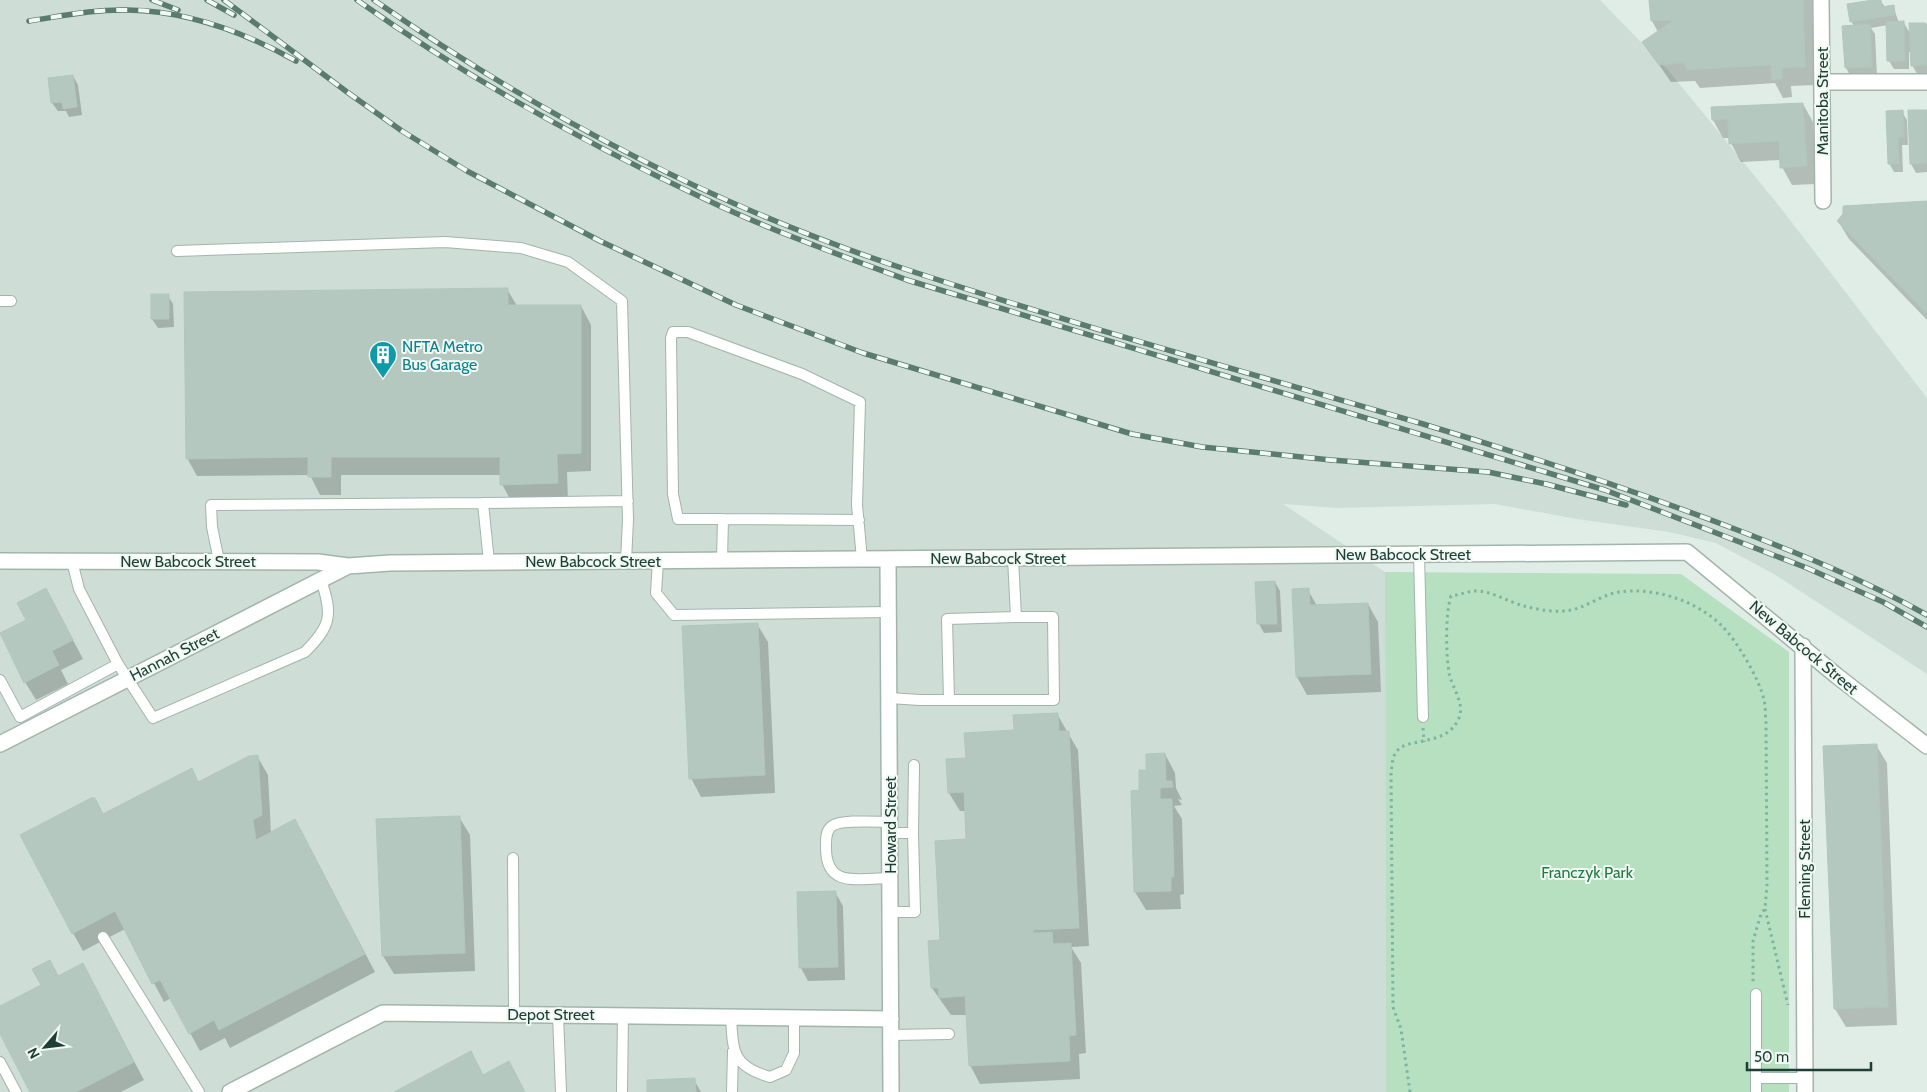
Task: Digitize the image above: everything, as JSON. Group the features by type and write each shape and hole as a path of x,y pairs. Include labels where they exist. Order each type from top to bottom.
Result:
{"street":[{"name":"Manitoba Street","path":"1821,0 1822,201"},
{"path":"1822,82 1927,82"},
{"name":"New Babcock Street","path":"0,561 318,562 348,566 390,563 1688,552 1838,676 1927,746"},
{"name":"Howard Street","path":"888,559 891,1092"},
{"name":"Hannah Street","path":"0,744 23,723 128,678 348,566"},
{"name":"Fleming Street","path":"1803,646 1805,1085"},
{"name":"Depot Street","path":"230,1092 383,1013 623,1014 891,1019"}],"lane":[{"path":"177,251 445,242 522,248 568,262 622,301 628,501 626,561"},
{"path":"0,301 11,301"},
{"path":"858,520 678,519 673,494 671,338 673,332 688,332 802,374 860,402 858,520 862,559"},
{"path":"219,561 212,527 211,505 628,501"},
{"path":"484,503 489,562"},
{"path":"722,560 723,519"},
{"path":"1419,554 1422,717"},
{"path":"1013,558 1016,617"},
{"path":"72,561 79,589 118,664 153,718 305,652 322,635 329,616 321,580"},
{"path":"658,561 656,593 674,615 888,612"},
{"path":"889,698 949,700 1054,700 1053,617 947,619 949,700"},
{"path":"0,680 23,723 118,664"},
{"path":"890,912 914,912 914,765"},
{"path":"890,878 841,878 831,873 826,863 826,836 831,826 840,822 890,827 913,833"},
{"path":"513,858 514,1013"},
{"path":"103,937 199,1092"},
{"path":"1756,994 1756,1092"},
{"path":"558,1014 561,1092"},
{"path":"622,1092 623,1014"},
{"path":"731,1016 733,1045 732,1092"},
{"path":"733,1045 736,1058 752,1072 770,1077 786,1070 794,1053 794,1017"},
{"path":"891,1035 949,1034"},
{"path":"0,1062 16,1092"},
{"path":"1756,1078 1805,1085"}],"path":[{"path":"1410,1092 1400,1029 1393,1006 1391,773 1395,754 1401,748 1439,738 1453,727 1460,716 1460,703 1449,673 1448,607 1452,596 1475,591 1490,594 1524,606 1563,611 1582,607 1617,592 1644,590 1675,598 1721,624 1745,659 1764,700 1768,772 1768,885 1765,908 1781,980 1791,1012"},
{"path":"1756,994 1752,983 1753,941 1760,917 1765,908"}],"shaded area":[{"path":"0,0 1600,0 1668,70 1780,207 1927,398 1927,674 1774,574 1716,543 1669,532 1577,519 1495,504 1338,508 1283,504 1385,572 1386,1092 0,1092"}],"green space":[{"name":"Franczyk Park","path":"1385,572 1681,574 1789,652 1789,1092 1386,1092"}],"building":[{"path":"1649,0 1803,0 1805,67 1782,68 1782,79 1772,80 1771,65 1688,70 1683,63 1659,65 1642,42 1674,20 1651,21"},
{"path":"1881,0 1882,7 1894,5 1895,15 1850,22 1847,4"},
{"path":"1904,21 1905,61 1887,61 1886,22"},
{"path":"1909,23 1925,23 1927,25 1927,65 1911,66"},
{"path":"1870,24 1872,67 1845,68 1842,26"},
{"path":"73,75 77,107 63,109 62,102 51,103 48,78"},
{"path":"1803,103 1807,166 1780,168 1779,141 1729,144 1728,119 1712,120 1711,107"},
{"path":"1903,110 1904,137 1898,137 1899,164 1888,164 1886,111"},
{"path":"1908,110 1927,110 1927,163 1910,164"},
{"path":"1927,201 1927,314 1837,221 1843,214 1843,206"},
{"name":"NFTA Metro Bus Garage","path":"508,288 508,305 581,305 581,453 557,454 558,483 500,485 500,457 331,457 331,477 308,477 308,457 186,459 184,292"},
{"path":"151,294 169,294 169,319 151,319"},
{"path":"1275,581 1277,624 1257,624 1255,582"},
{"path":"46,588 73,640 52,651 59,665 24,683 0,633 26,620 17,603"},
{"path":"1309,588 1310,605 1368,603 1371,674 1296,677 1292,589"},
{"path":"758,623 765,775 689,779 682,626"},
{"path":"1058,713 1059,731 1069,731 1079,928 1033,930 1033,933 1052,932 1053,944 1071,943 1076,1035 1069,1036 1070,1061 969,1066 965,996 939,998 938,988 931,988 928,941 940,940 935,841 966,839 964,792 948,793 946,759 966,758 964,733 1014,730 1013,715"},
{"path":"1877,744 1888,1007 1834,1009 1823,746"},
{"path":"1165,753 1166,781 1172,781 1173,787 1160,788 1160,799 1172,799 1174,877 1171,877 1171,891 1134,892 1131,791 1139,790 1139,770 1146,770 1146,754"},
{"path":"258,755 262,815 253,820 256,840 295,819 365,954 219,1030 214,1020 189,1034 160,980 152,984 115,911 72,934 20,835 91,798 95,798 103,814 192,768 198,782 249,756"},
{"path":"460,816 465,953 382,956 376,819"},
{"path":"836,891 838,967 799,968 797,892"},
{"path":"50,960 58,976 83,963 134,1062 76,1092 30,1092 0,1034 0,1006 41,985 32,969"},
{"path":"471,1051 483,1075 509,1061 525,1092 394,1092"},
{"path":"695,1078 696,1092 647,1092 647,1080"}],"railway":[{"path":"152,0 178,10"},
{"path":"207,0 234,15"},
{"path":"224,0 402,131 467,171 600,241 736,305 863,353 1132,434 1202,447 1331,460 1488,472 1546,484 1626,505"},
{"path":"357,0 484,83 616,156 732,211 831,252 907,280 1605,490 1807,568 1883,602 1927,627"},
{"path":"374,0 501,82 567,120 634,156 772,220 842,247 977,292 1423,424 1614,485 1803,556 1854,578 1927,615"},
{"path":"29,21 78,13 116,10 172,14 236,32 296,61"}],"place":[{"name":"NFTA Metro Bus Garage","path":"383,379"}]}
